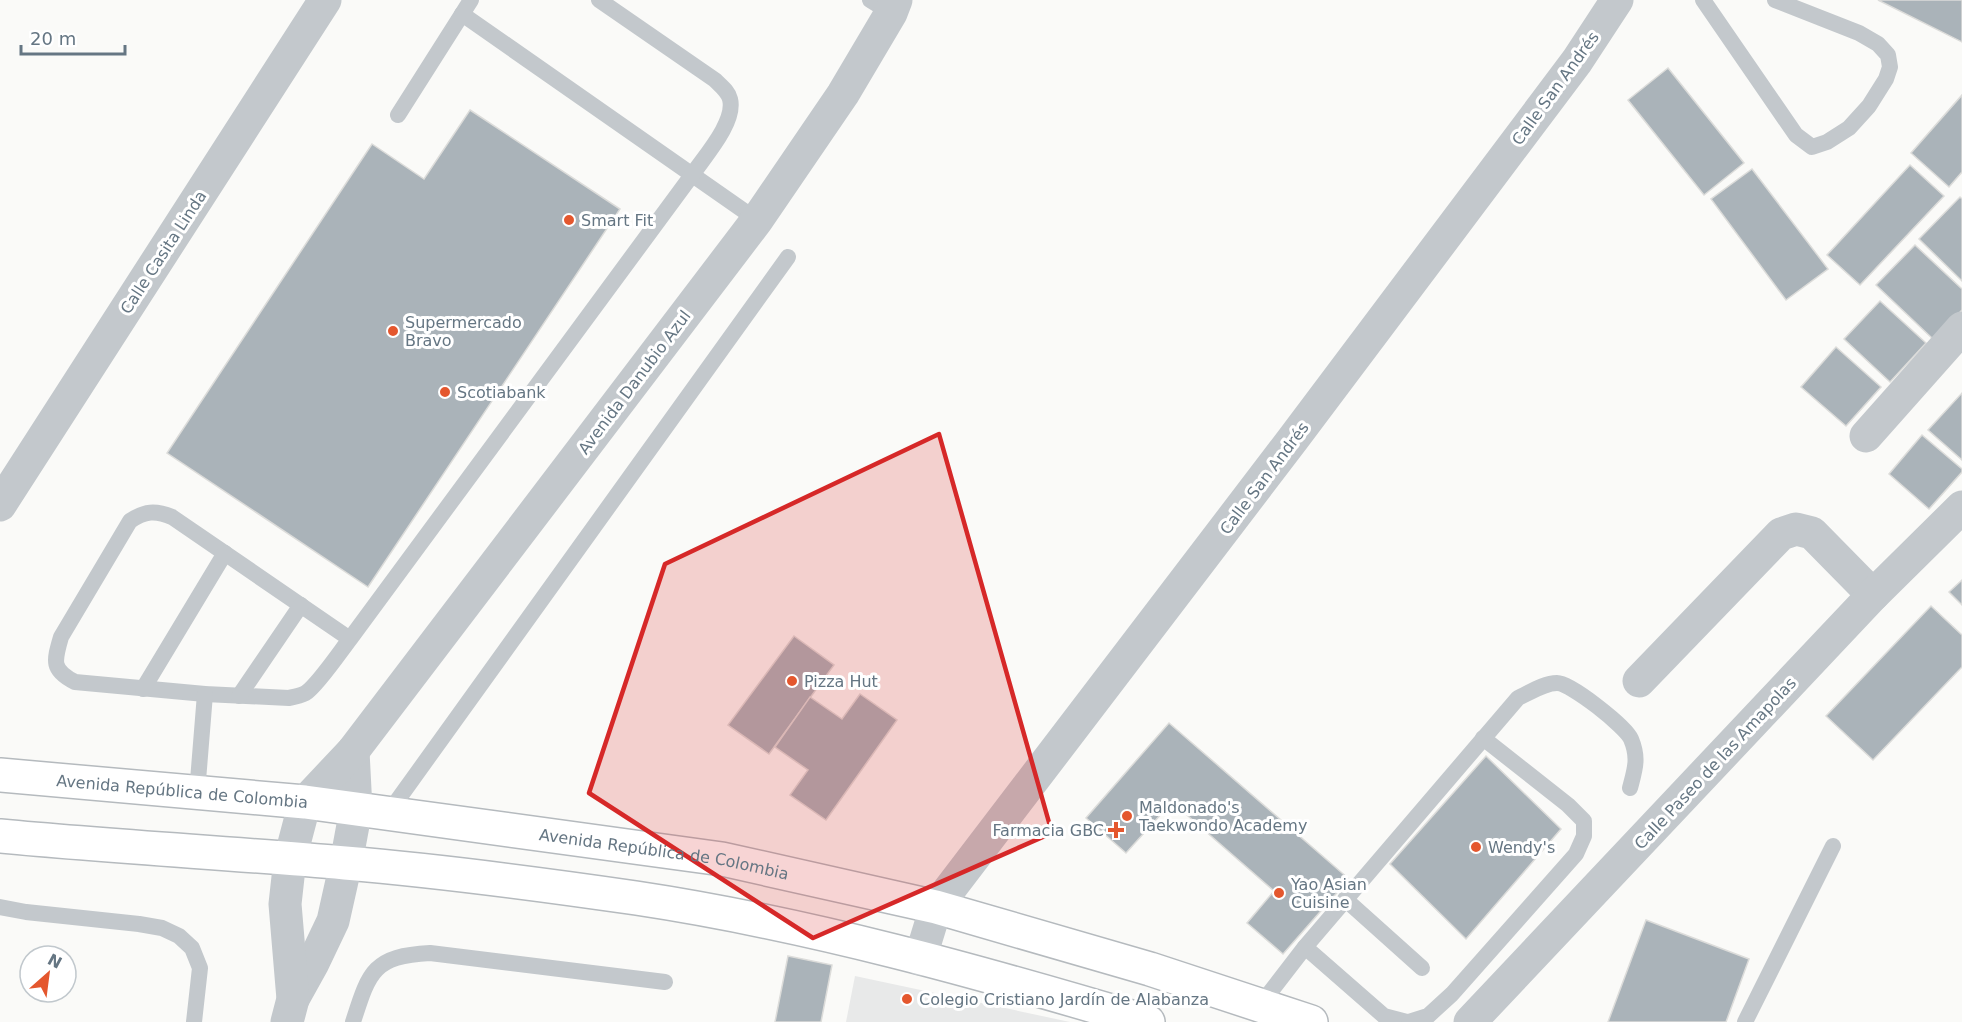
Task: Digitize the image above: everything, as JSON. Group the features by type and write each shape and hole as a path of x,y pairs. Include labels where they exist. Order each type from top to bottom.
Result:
{"main road":[{"name":"Avenida República de Colombia","path":"0,775 305,802 722,859 936,907 1139,966 1311,1022"},
{"path":"0,836 346,863 648,900 730,914 852,941 1148,1022"}],"street":[{"name":"Calle Casita Linda","path":"0,504 325,0"},
{"name":"Calle San Andrés","path":"920,959 936,907 1357,354 1576,61 1617,0"},
{"name":"Avenida Danubio Azul","path":"305,802 353,751 756,220 843,94 886,4"},
{"path":"1866,436 1962,328"},
{"name":"Calle Paseo de las Amapolas","path":"1470,1022 1873,595 1962,507"},
{"path":"1639,681 1781,534 1796,529 1812,533 1873,595"},
{"path":"290,1011 333,921 356,809 353,751"},
{"path":"290,1011 285,904 290,859 305,802"}],"lane":[{"path":"350,639 172,517 150,511 130,521 61,637 56,654 56,665 62,675 75,682 205,694 289,698 308,691 350,639 728,123 730,100 726,91 716,80 599,0"},
{"path":"1703,0 1796,135 1812,147 1827,142 1849,128 1869,105 1886,79 1890,67 1888,55 1878,44 1859,33 1775,0"},
{"path":"398,115 466,7 756,220"},
{"path":"389,812 788,257"},
{"path":"143,689 225,554"},
{"path":"239,696 301,605"},
{"path":"1261,1004 1345,899 1518,698 1558,683 1581,693 1630,736 1637,760 1630,788"},
{"path":"197,793 205,694"},
{"path":"1305,947 1384,1016 1408,1022 1428,1016 1452,994 1576,854 1584,836 1584,821 1568,805 1483,738"},
{"path":"1745,1022 1833,846"},
{"path":"1345,899 1422,968"},
{"path":"0,907 26,912 139,924 162,928 179,936 192,948 200,968 194,1022"},
{"path":"353,1022 363,991 374,972 388,960 405,954 430,953 665,982"}],"highlighted area":[{"path":"939,434 1052,833 813,938 589,793 665,564"}],"shaded area":[{"name":"Colegio Cristiano Jardín de Alabanza","path":"855,976 1070,1022 846,1022"}],"building":[{"path":"1878,0 1962,0 1962,42"},
{"path":"1668,68 1744,163 1704,195 1628,100"},
{"path":"1962,95 1962,172 1949,187 1911,153"},
{"name":"Supermercado Bravo","path":"470,110 620,209 368,587 167,453 372,144 424,179"},
{"path":"1910,165 1944,196 1860,285 1827,255"},
{"path":"1752,169 1828,269 1786,300 1711,199"},
{"path":"1960,197 1962,199 1962,281 1919,239"},
{"path":"1915,245 1962,289 1962,310 1934,340 1876,285"},
{"path":"1880,301 1926,343 1890,382 1844,339"},
{"path":"1836,347 1881,387 1846,426 1801,387"},
{"path":"1962,393 1962,460 1928,430"},
{"path":"1922,435 1962,469 1962,472 1929,509 1889,474"},
{"path":"1962,580 1962,605 1949,592"},
{"path":"1931,606 1962,635 1962,667 1873,760 1826,716"},
{"name":"Pizza Hut","path":"794,636 834,665 769,754 728,725"},
{"path":"860,694 897,720 826,820 790,795 808,770 775,747 810,697 842,719"},
{"path":"1169,723 1349,879 1283,954 1247,923 1274,891 1172,802 1126,853 1086,818"},
{"name":"Wendy's","path":"1486,756 1561,829 1466,939 1390,864"},
{"path":"1646,920 1749,959 1726,1022 1608,1022"},
{"path":"788,956 832,965 821,1022 775,1022"}],"place":[{"name":"Smart Fit","path":"569,220"},
{"name":"Supermercado Bravo","path":"393,331"},
{"name":"Scotiabank","path":"445,392"},
{"name":"Pizza Hut","path":"792,681"},
{"name":"Maldonado's Taekwondo Academy","path":"1127,816"},
{"name":"Farmacia GBC","path":"1116,830"},
{"name":"Wendy's","path":"1476,847"},
{"name":"Yao Asian Cuisine","path":"1279,893"},
{"name":"Colegio Cristiano Jardín de Alabanza","path":"907,999"}]}
